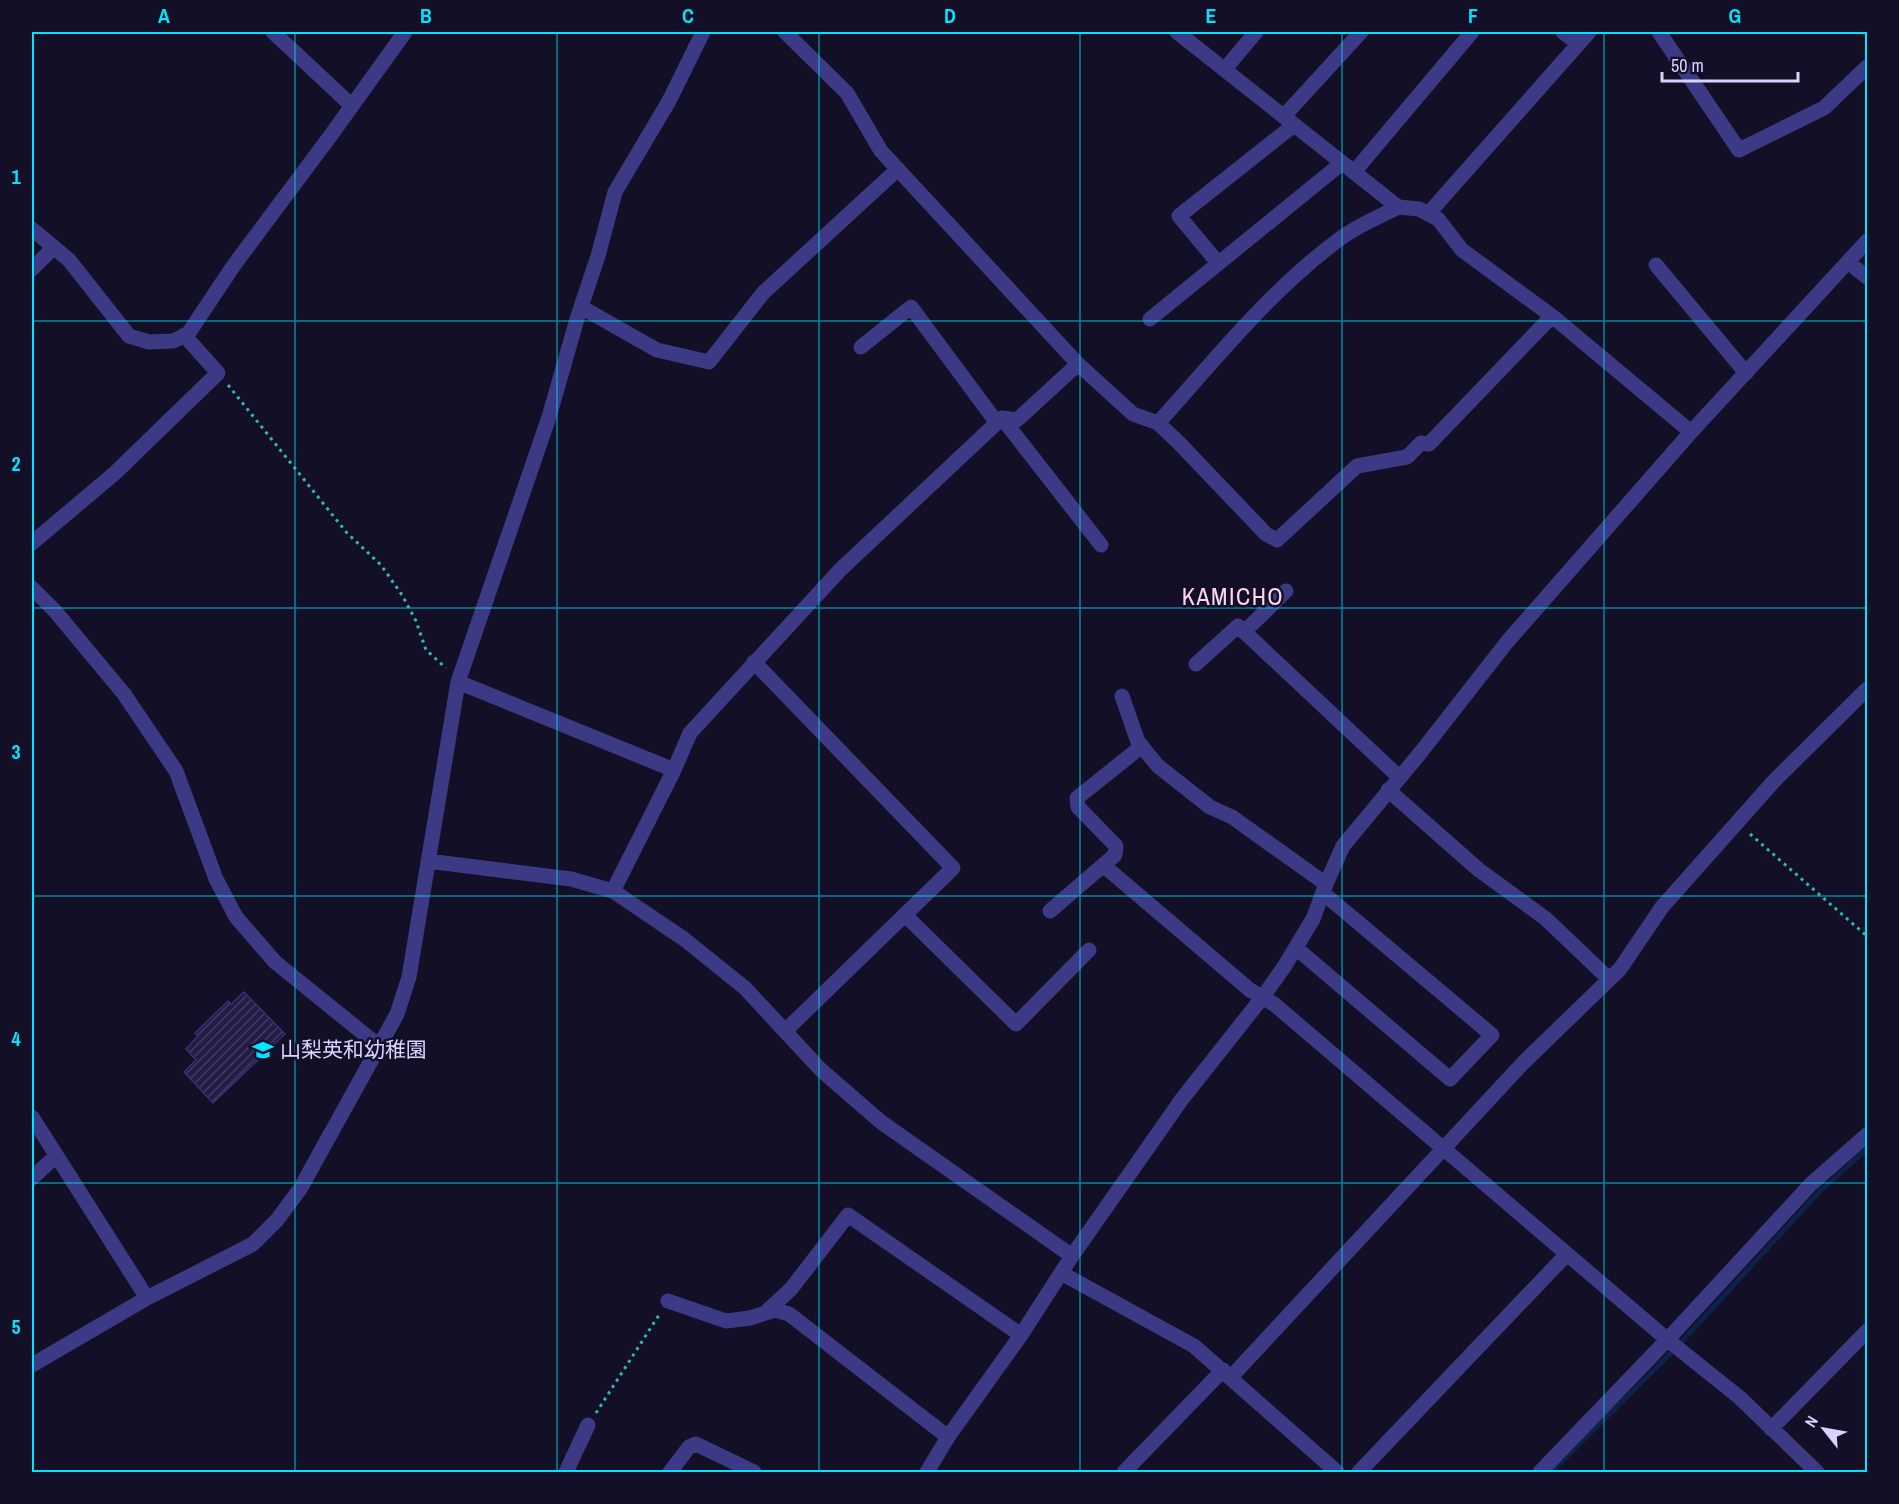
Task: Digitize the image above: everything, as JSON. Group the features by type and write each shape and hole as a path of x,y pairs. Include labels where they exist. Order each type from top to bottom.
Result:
{"street":[{"path":"273,32 352,106"},
{"path":"32,229 69,260 129,336 149,342 173,341 188,334 234,265 405,32"},
{"path":"32,1365 147,1298 254,1244 278,1220 300,1189 397,1014 409,977 459,679 549,417 615,192 669,101 703,32"},
{"path":"785,32 847,93 881,151 1078,364 1133,414 1158,423 1266,534 1277,540 1357,466 1407,457 1421,443 1429,444 1552,315"},
{"path":"1177,32 1398,207 1419,210 1438,219 1462,250 1552,315 1691,432"},
{"path":"1225,69 1256,32"},
{"path":"1218,263 1179,216 1289,121 1360,32"},
{"path":"1150,319 1218,263 1348,167 1472,32"},
{"path":"1563,32 1578,44"},
{"path":"1428,214 1589,32"},
{"path":"1659,32 1739,150 1824,108 1868,66"},
{"path":"581,307 657,351 709,362 763,293 898,169"},
{"path":"1158,423 1261,308 1304,268 1343,236 1398,207"},
{"path":"927,1473 948,1437 1021,1335 1072,1256 1182,1099 1262,998 1296,948 1313,919 1343,846 1421,752 1507,642 1691,432 1868,240"},
{"path":"32,269 54,247"},
{"path":"1848,262 1868,278"},
{"path":"1656,265 1746,373"},
{"path":"861,347 911,307 1101,545"},
{"path":"32,543 115,473 218,373 184,336"},
{"path":"613,891 674,770 690,733 840,569 1000,421 1017,420 1078,364"},
{"path":"32,588 55,611 124,694 176,771 216,879 236,917 275,962 379,1046"},
{"path":"1244,632 1286,591"},
{"path":"1196,664 1238,626 1399,777"},
{"path":"754,662 953,868 785,1031"},
{"path":"459,679 674,770"},
{"path":"1124,1473 1227,1373 1523,1063 1620,969 1662,907 1737,822 1774,781 1868,688"},
{"path":"1122,696 1138,742 1158,766 1210,807 1232,817 1324,888 1492,1035 1450,1079 1296,948"},
{"path":"1050,911 1115,855 1116,846 1078,807 1077,798 1142,746"},
{"path":"1388,790 1479,870 1545,918 1610,979"},
{"path":"428,861 572,879 613,891 684,939 745,988 821,1070 881,1122 1072,1256"},
{"path":"1103,865 1250,990 1274,1004 1672,1343 1739,1397 1817,1473"},
{"path":"905,915 1016,1024 1089,950"},
{"path":"32,1117 147,1298"},
{"path":"1540,1473 1672,1343 1810,1184 1868,1134"},
{"path":"32,1178 56,1156"},
{"path":"765,1313 791,1289 848,1215 1021,1335"},
{"path":"1359,1473 1567,1254"},
{"path":"1061,1273 1194,1346 1337,1473"},
{"path":"668,1301 726,1321 750,1318 775,1310 789,1314 948,1437"},
{"path":"1771,1429 1868,1330"},
{"path":"566,1473 588,1425"},
{"path":"670,1473 689,1447 696,1444 754,1473"}],"path":[{"path":"218,373 347,533 381,565 402,595 416,621 426,650 459,679"},
{"path":"1737,822 1868,938"},
{"path":"588,1425 668,1301"}],"building":[{"path":"244,992 285,1034 213,1103 184,1072 196,1060 186,1049 198,1036 195,1033 228,1001 231,1004"}],"waterway":[{"path":"1551,1472 1675,1349 1819,1192 1868,1148"}],"place":[{"name":"山梨英和幼稚園","path":"263,1050"}],"district":[{"name":"KAMICHO","path":"1233,597"}]}
